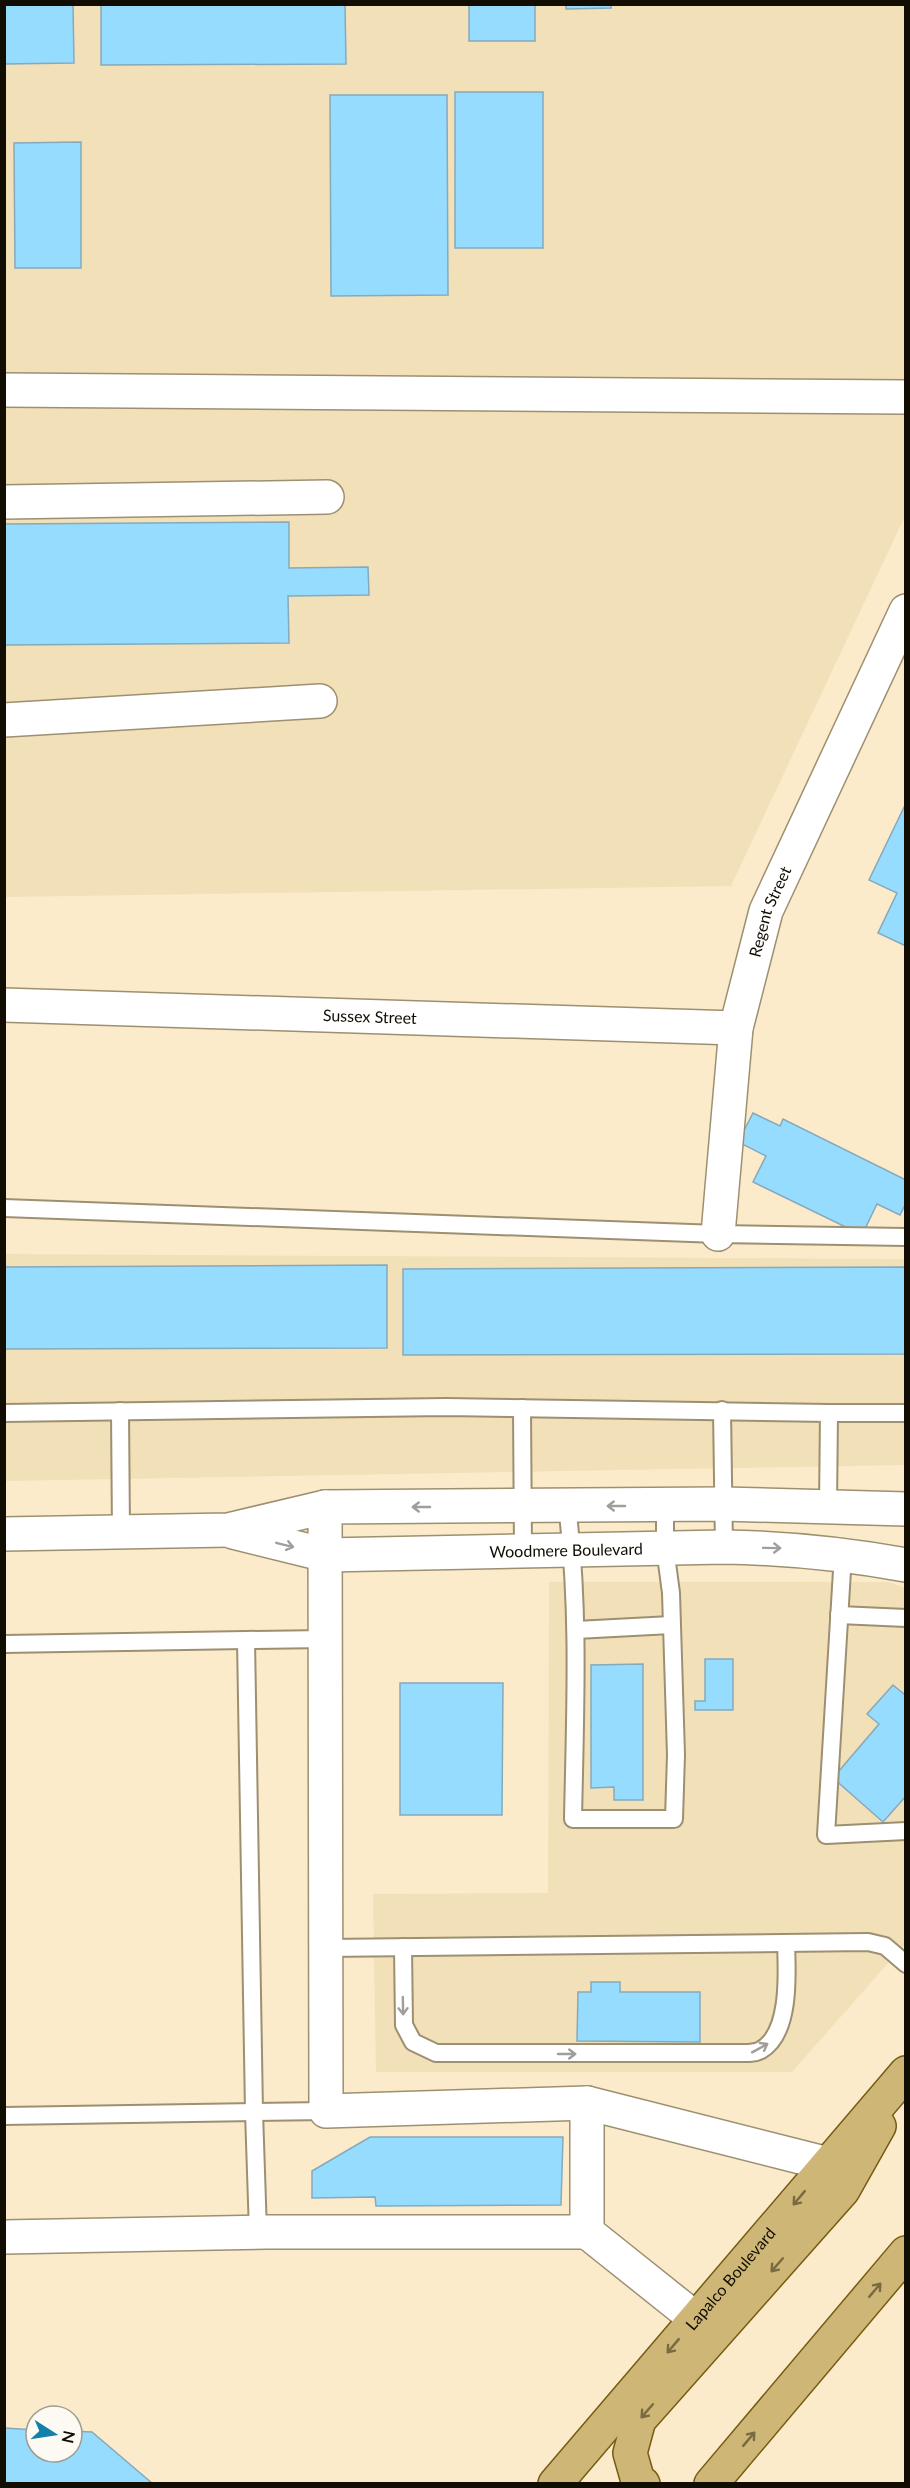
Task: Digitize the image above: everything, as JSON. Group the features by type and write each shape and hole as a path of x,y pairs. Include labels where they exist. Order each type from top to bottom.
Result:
{"main road":[{"name":"Lapalco Boulevard","path":"555,2484 906,2073"},
{"path":"643,2484 638,2481 630,2453 639,2420 843,2190 906,2080"},
{"path":"711,2484 906,2253"}],"street":[{"path":"4,390 906,397"},
{"path":"4,502 327,497"},
{"name":"Regent Street","path":"718,1234 736,1028 766,911 906,611"},
{"path":"4,720 320,701"},
{"name":"Sussex Street","path":"4,1005 736,1028"},
{"name":"Woodmere Boulevard","path":"4,1534 228,1530 325,1507 723,1504 906,1509"},
{"path":"325,1507 326,2112 588,2103 828,2164"},
{"name":"Woodmere Boulevard","path":"228,1530 326,1555 724,1547 788,1548 906,1564"},
{"path":"587,2232 588,2103"},
{"path":"4,2237 258,2232 587,2232 696,2319"}],"lane":[{"path":"4,1208 718,1234 906,1237"},
{"path":"522,1408 523,1551"},
{"path":"4,1413 522,1408 906,1413"},
{"path":"722,1410 724,1547"},
{"path":"120,1411 120,1532"},
{"path":"828,1506 829,1413"},
{"path":"567,1506 572,1550 576,1630 573,1819 674,1819 676,1755 670,1593 665,1548 665,1506"},
{"path":"843,1554 826,1835 906,1831"},
{"path":"839,1615 906,1618"},
{"path":"576,1630 671,1625"},
{"path":"4,1644 326,1639"},
{"path":"246,1640 258,2232"},
{"path":"326,1948 868,1942 885,1946 906,1964"},
{"path":"402,1947 404,2025 413,2042 436,2053 454,2055 749,2053 762,2049 778,2029 786,1998 786,1943"},
{"path":"4,2116 326,2112"}],"shaded area":[{"path":"4,5 905,5 905,516 731,886 5,897"},
{"path":"4,1254 905,1259 905,1465 5,1481"},
{"path":"549,1582 889,1582 905,1588 905,1944 792,2072 376,2072 373,1894 548,1893"}],"building":[{"path":"4,4 73,4 74,63 4,64"},
{"path":"101,4 345,4 346,64 101,65"},
{"path":"469,4 535,4 535,41 469,41"},
{"path":"566,4 611,4 611,8 566,9"},
{"path":"455,92 543,92 543,248 455,248"},
{"path":"330,95 447,95 448,295 331,296"},
{"path":"81,142 81,268 15,268 14,143"},
{"path":"289,522 289,568 368,567 369,595 288,596 289,643 4,645 4,524"},
{"path":"906,803 906,946 878,933 897,893 869,880"},
{"path":"753,1113 780,1126 783,1119 906,1180 906,1203 900,1215 877,1204 862,1235 753,1182 766,1156 738,1142"},
{"path":"387,1265 387,1348 4,1349 4,1267"},
{"path":"906,1267 906,1354 403,1355 403,1269"},
{"path":"705,1659 733,1659 733,1710 695,1710 695,1701 705,1701"},
{"path":"643,1664 643,1800 614,1800 614,1787 591,1788 591,1665"},
{"path":"400,1683 503,1683 502,1815 400,1815"},
{"path":"893,1685 904,1694 906,1692 906,1796 883,1822 833,1778 879,1724 867,1714"},
{"path":"591,1982 620,1982 620,1992 700,1992 700,2042 577,2041 578,1992 591,1992"},
{"path":"370,2137 563,2137 561,2205 376,2206 375,2197 312,2198 312,2171"},
{"path":"4,2428 24,2429 24,2464 84,2464 84,2432 92,2432 153,2484 4,2484"}]}
